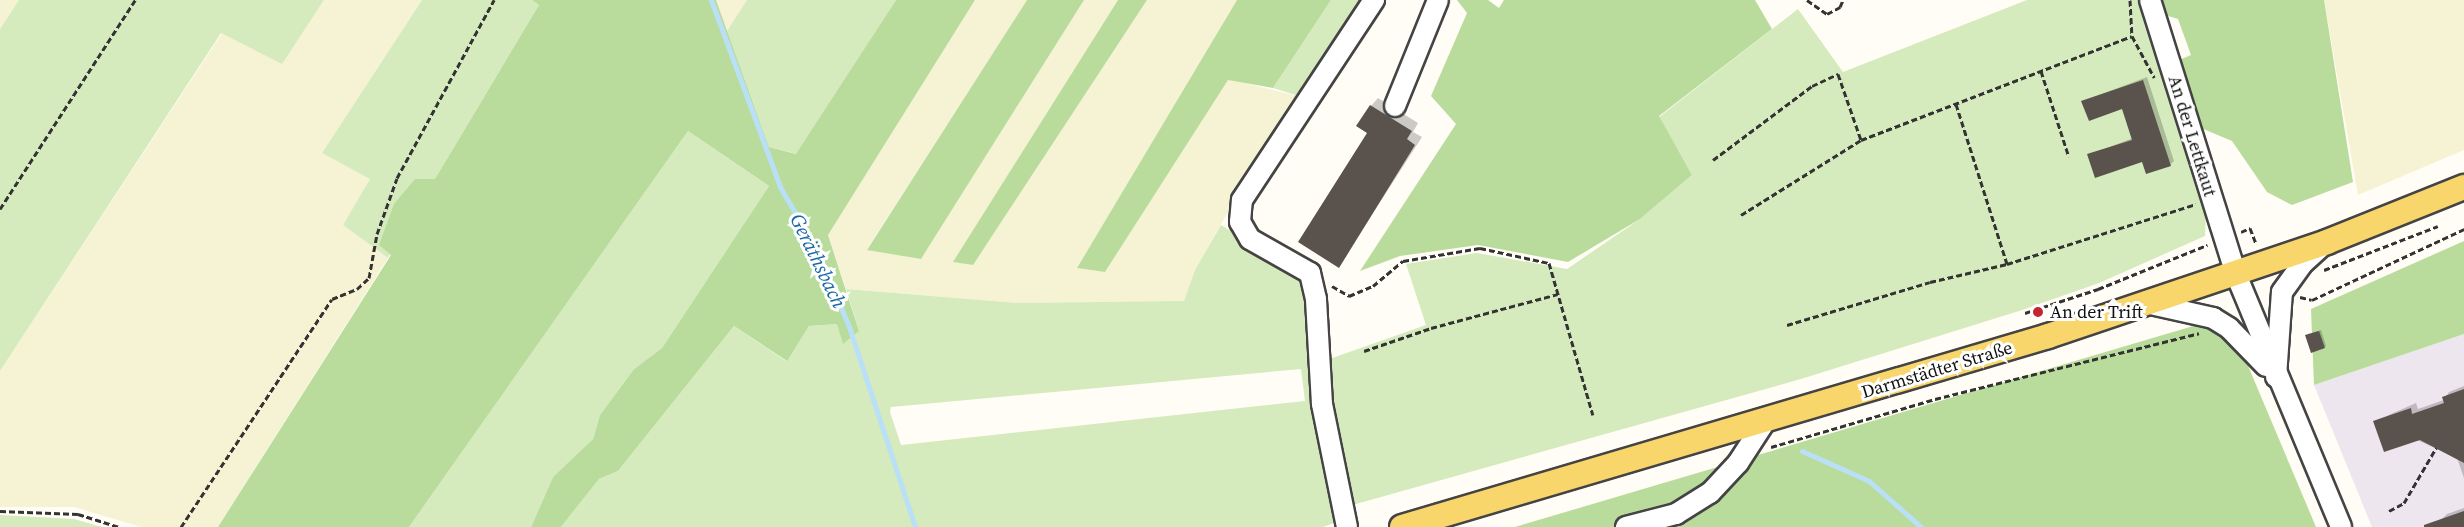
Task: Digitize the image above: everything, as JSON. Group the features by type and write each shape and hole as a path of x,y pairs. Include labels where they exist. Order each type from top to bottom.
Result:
{"main road":[{"name":"Darmstädter Straße","path":"1420,525 1764,423 2146,303 2327,242 2464,188"}],"street":[{"path":"1347,527 1322,404 1316,299 1310,273 1251,239 1240,222 1242,200 1374,0"},
{"path":"1395,106 1438,0"},
{"name":"An der Lettkaut","path":"2150,0 2235,272"},
{"path":"2276,377 2282,292 2302,264 2327,242"},
{"path":"2235,272 2276,377 2342,527"},
{"path":"2146,303 2213,318 2229,328 2276,377"},
{"path":"1626,527 1676,514 1710,493 1738,463 1764,423"}],"path":[{"path":"0,209 135,0"},
{"path":"181,527 332,298 357,290 369,278 377,234 397,178 494,0"},
{"path":"1807,0 1827,14 1840,7 1843,0"},
{"path":"2130,0 2132,36 2159,85 2175,82"},
{"path":"1741,215 1861,140 2132,36"},
{"path":"2041,71 2069,157"},
{"path":"1713,160 1812,86 1838,74 1861,140"},
{"path":"1956,104 2007,264"},
{"path":"1787,325 1930,282 2007,264 2212,199"},
{"path":"2317,273 2438,226"},
{"path":"2025,313 2098,289 2250,228 2263,263"},
{"path":"2294,296 2312,300 2464,229"},
{"path":"1310,273 1349,296 1373,286 1402,261 1480,248 1549,263 1593,414"},
{"path":"1364,351 1431,327 1558,294"},
{"path":"1766,448 1935,399 2191,336 2209,327 2213,318"},
{"path":"2389,511 2404,504 2436,448"},
{"path":"0,512 78,514 119,527"}],"shaded area":[{"path":"0,0 19,0 0,29"},
{"path":"324,0 422,0 322,153 371,179 343,225 388,258 218,527 141,527 74,507 0,507 0,371 222,33 282,63"},
{"path":"716,0 747,0 727,31"},
{"path":"975,0 1027,0 867,249 921,259 1084,0 1118,0 954,262 973,265 1147,0 1237,0 1077,268 1105,272 1228,79 1302,97 1236,198 1195,270 1184,302 1018,303 846,289 828,235"},
{"path":"2324,0 2464,0 2464,150 2358,195"},
{"path":"2464,334 2464,527 2372,527 2314,385"}],"green space":[{"path":"19,0 324,0 282,64 221,33 0,371 0,29"},
{"path":"422,0 532,0 539,5 388,258 343,225 370,179 322,153"},
{"path":"532,0 716,0 769,147 796,154 896,0 975,0 828,235 859,331 843,344 837,324 809,326 787,361 734,326 618,471 599,479 561,527 531,527 553,477 593,439 600,415 634,369 662,348 769,186 688,131 409,527 218,527 391,255 379,245 394,204 415,179 435,179 539,5"},
{"path":"747,0 896,0 797,154 769,147 727,31"},
{"path":"1027,0 1084,0 921,259 867,250"},
{"path":"1118,0 1147,0 973,265 953,262"},
{"path":"1237,0 1331,0 1273,88 1228,80 1105,272 1077,268"},
{"path":"1331,0 1365,0 1302,97 1273,88"},
{"path":"1457,0 1488,0 1499,8 1504,0 1755,0 1772,29 1659,116 1692,175 1640,219 1568,262 1478,245 1400,256 1360,271 1456,124 1431,96 1467,13"},
{"path":"2027,0 2143,0 2206,213 2205,236 2099,283 2019,311 1801,379 1349,506 1321,362 1426,325 1406,264 1477,253 1567,269 1640,219 1692,175 1659,117 1798,9 1843,72"},
{"path":"2160,0 2324,0 2353,182 2292,205 2267,192 2232,141 2201,128 2179,60 2191,55 2178,19 2165,15"},
{"path":"688,131 769,186 662,348 634,369 600,415 593,439 553,477 531,527 409,527"},
{"path":"1221,225 1307,277 1340,521 1323,527 561,527 599,479 618,471 734,326 786,361 809,326 837,324 859,331 846,289 1018,303 1184,301 1195,270","holes":["1301,369 1305,401 901,445 890,412 891,407"]},
{"path":"2464,241 2464,334 2314,385 2311,309"},
{"path":"2227,316 2316,527 1515,527"},
{"path":"0,515 74,519 102,527 0,527"}],"building":[{"path":"2143,80 2171,166 2146,174 2142,162 2095,178 2087,154 2132,140 2122,109 2089,121 2081,101"},
{"path":"1370,105 1412,131 1407,139 1415,145 1339,268 1298,242 1367,133 1356,126"},
{"path":"2319,331 2325,348 2311,353 2305,335"},
{"path":"2464,389 2464,463 2420,440 2384,452 2373,421 2411,408 2412,414 2444,403 2442,397"},
{"path":"2464,511 2464,527 2424,527 2424,525"}],"waterway":[{"name":"Geräthsbach","path":"711,0 780,187 816,248 849,327 915,527"},
{"path":"1802,451 1869,481 1921,527"}],"place":[{"name":"An der Trift","path":"2038,312"}]}
